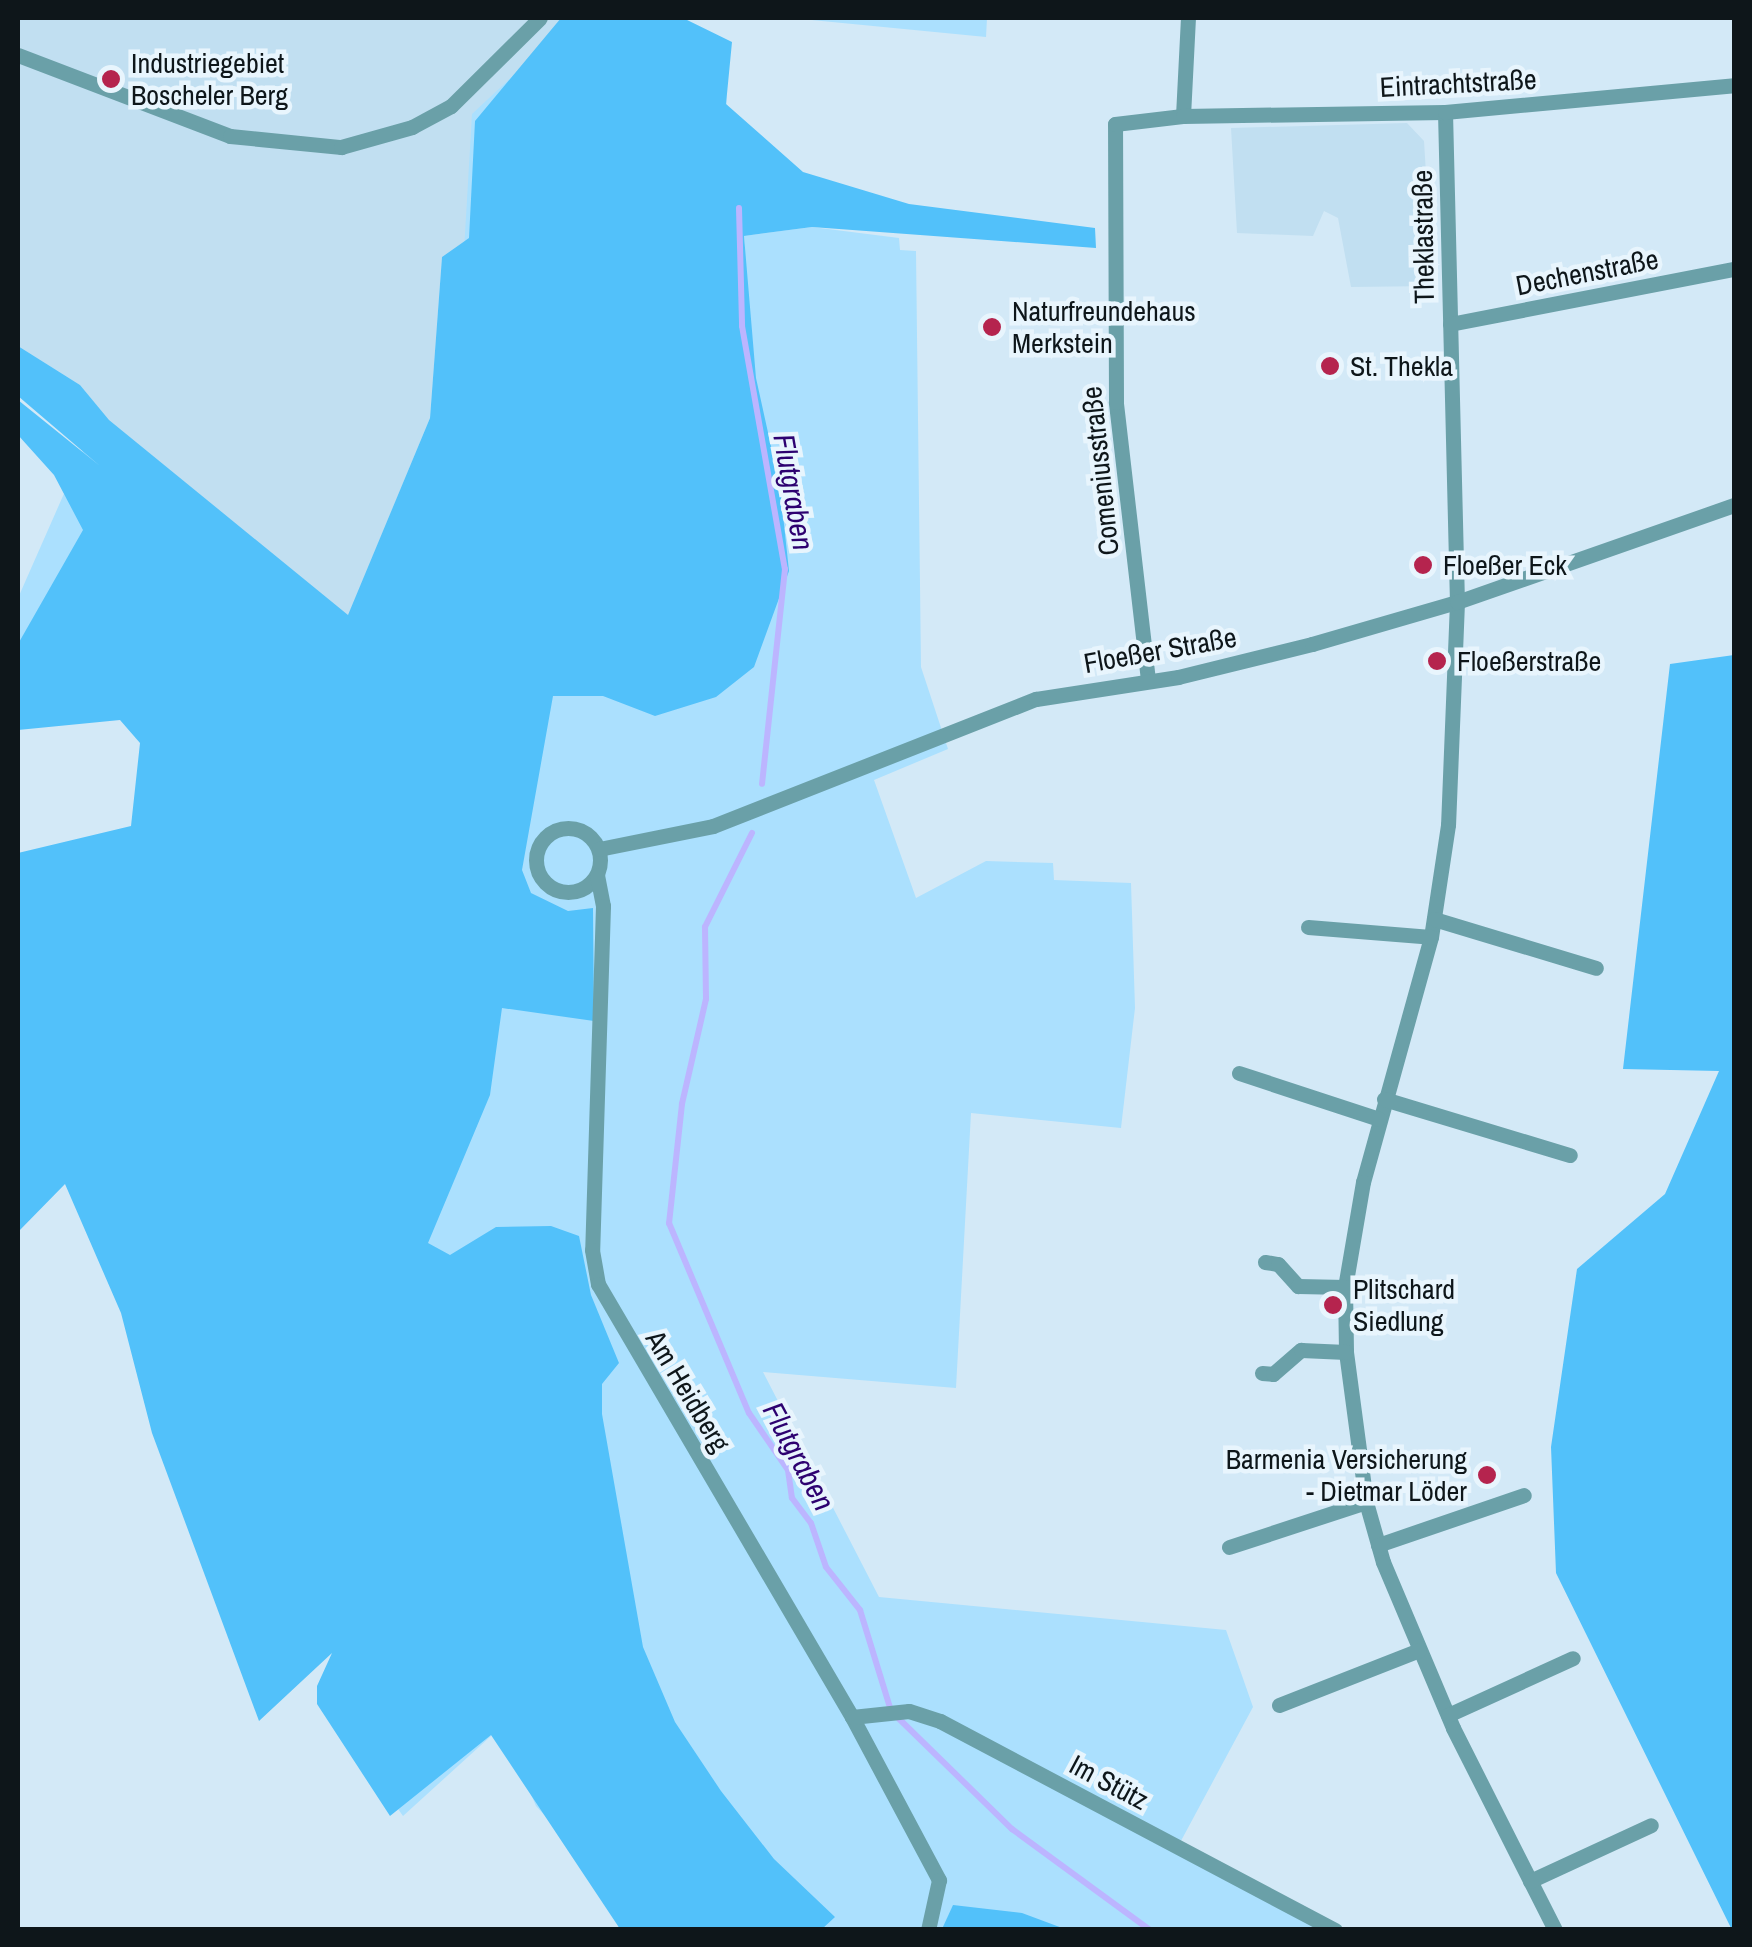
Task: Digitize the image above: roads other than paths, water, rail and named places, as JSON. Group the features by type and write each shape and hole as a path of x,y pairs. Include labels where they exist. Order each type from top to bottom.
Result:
{"street":[{"path":"18,55 230,136 342,147 412,127 451,106 540,18"},
{"path":"1183,116 1188,18"},
{"name":"Eintrachtstraße","path":"1183,116 1445,112 1734,85"},
{"name":"Theklastraße","path":"1445,112 1457,602 1448,825 1431,936 1379,1119 1345,1288 1346,1352 1366,1502 1378,1545 1448,1716 1555,1930"},
{"name":"Comeniusstraße","path":"1148,680 1116,402 1115,124 1183,116"},
{"name":"Dechenstraße","path":"1450,324 1734,269"},
{"name":"Floeßer Straße","path":"598,849 672,838 739,817 1036,699 1148,680 1312,644 1457,602 1734,505"},
{"path":"562,829 584,832 598,849 597,876 576,892 558,890 543,880 537,854 546,838 562,829"},
{"name":"Am Heidberg","path":"597,876 603,906 592,1250 598,1284 852,1717 940,1880 928,1930"},
{"path":"1434,919 1596,968"},
{"path":"1308,927 1431,936"},
{"path":"1239,1073 1379,1119"},
{"path":"1384,1099 1570,1155"},
{"path":"1265,1262 1278,1264 1298,1286 1345,1288"},
{"path":"1262,1373 1274,1374 1301,1350 1346,1352"},
{"path":"1378,1545 1524,1495"},
{"path":"1229,1546 1366,1502"},
{"path":"1279,1705 1420,1650"},
{"path":"1448,1716 1573,1658"},
{"name":"Im Stütz","path":"852,1717 909,1711 940,1721 1336,1930"},
{"path":"1530,1881 1651,1825"}],"waterway":[{"name":"Flutgraben","path":"739,208 742,326 785,569 762,784"},
{"name":"Flutgraben","path":"752,833 705,927 706,999 682,1104 669,1223 749,1413 788,1470 792,1498 811,1523 826,1567 860,1610 891,1711 1012,1829 1150,1930"}],"place":[{"name":"Industriegebiet Boscheler Berg","path":"111,79"},
{"name":"Naturfreundehaus Merkstein","path":"992,327"},
{"name":"St. Thekla","path":"1330,366"},
{"name":"Floeßer Eck","path":"1423,565"},
{"name":"Floeßerstraße","path":"1437,661"},
{"name":"Plitschard Siedlung","path":"1333,1305"},
{"name":"Barmenia Versicherung - Dietmar Löder","path":"1487,1475"}]}
